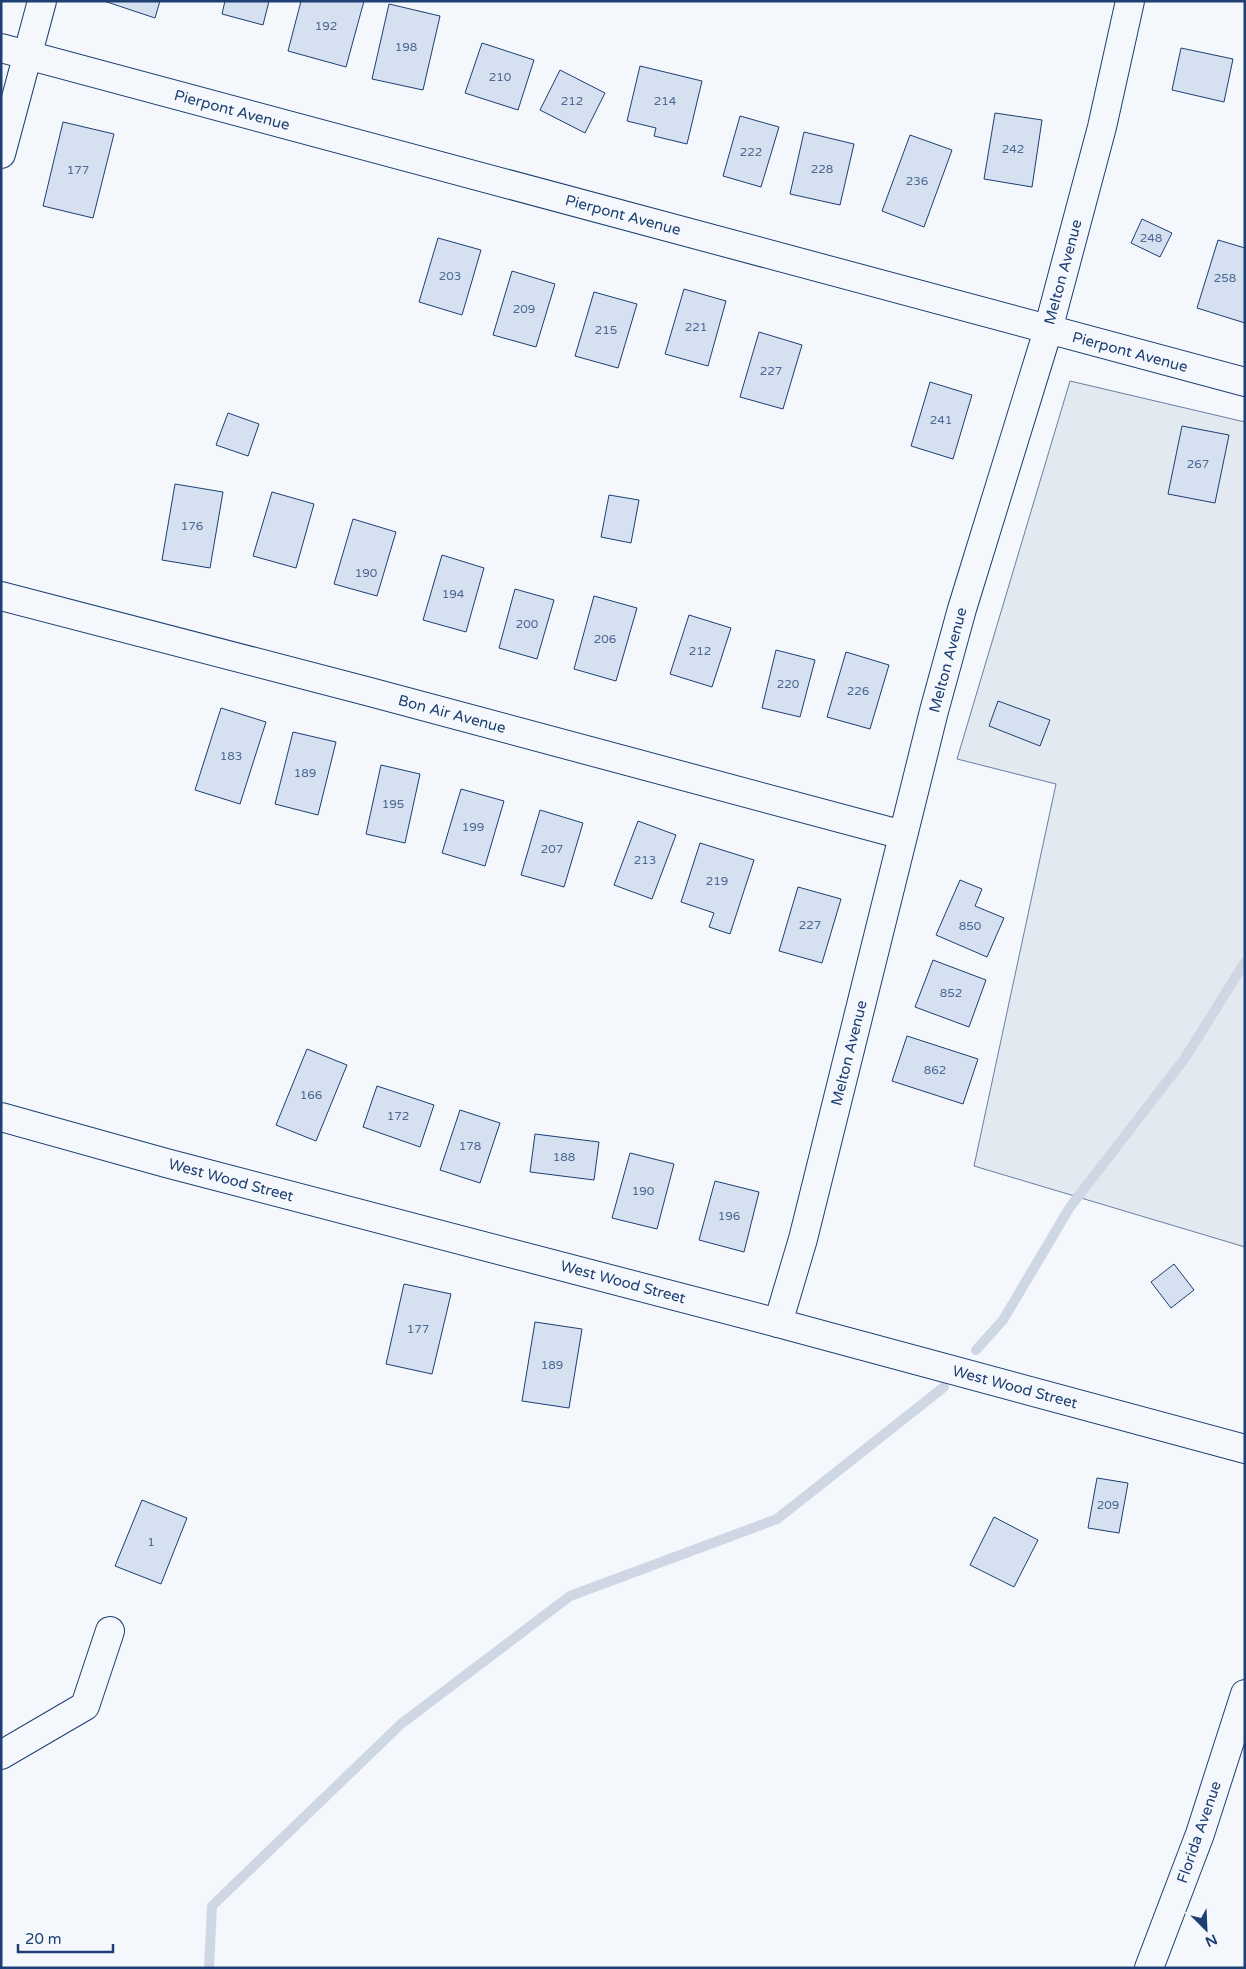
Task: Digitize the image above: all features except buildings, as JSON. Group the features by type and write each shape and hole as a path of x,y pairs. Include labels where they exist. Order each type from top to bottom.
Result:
{"street":[{"path":"1,154 42,1"},
{"name":"Melton Avenue","path":"778,1322 803,1239 934,712 962,609 1048,330 1102,127 1130,1"},
{"name":"Pierpont Avenue","path":"1,48 1245,382"},
{"name":"Bon Air Avenue","path":"1,596 379,695 903,836"},
{"name":"West Wood Street","path":"1,1117 166,1163 778,1322 1245,1449"},
{"path":"1,1755 85,1706 110,1631"},
{"name":"Florida Avenue","path":"1149,1968 1200,1834 1245,1694"}],"shaded area":[{"path":"1070,381 1245,422 1245,1247 974,1166 1056,784 957,759"}],"waterway":[{"path":"976,1350 1003,1320 1070,1207 1185,1058 1245,962"},
{"path":"209,1968 212,1906 401,1724 570,1596 777,1519 944,1387"}]}
